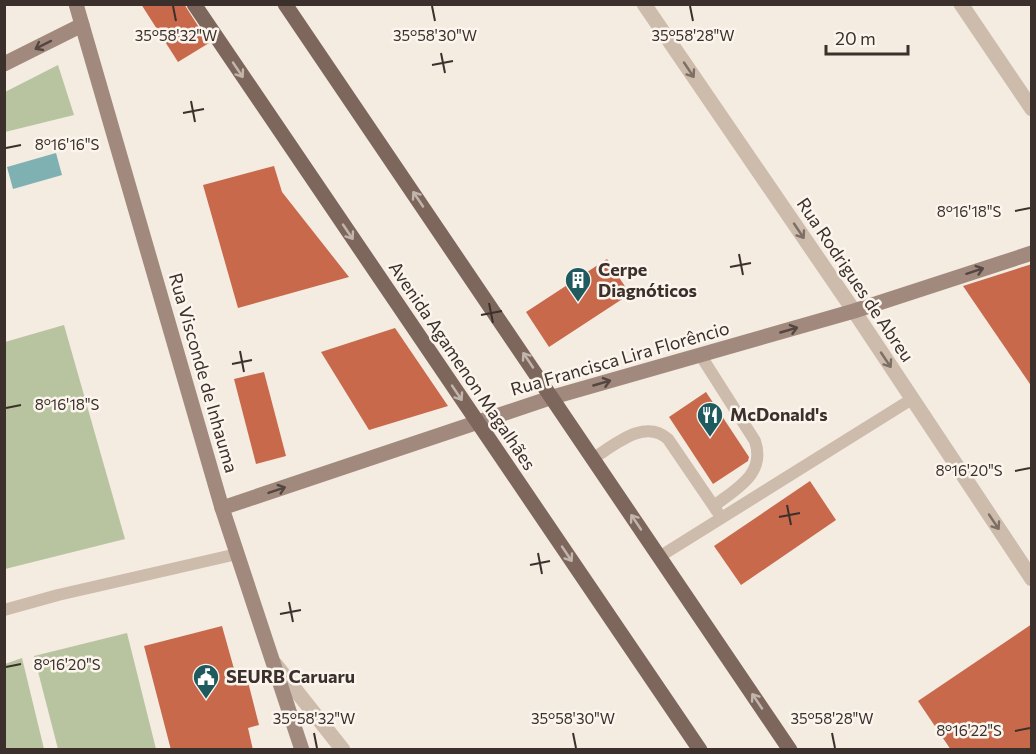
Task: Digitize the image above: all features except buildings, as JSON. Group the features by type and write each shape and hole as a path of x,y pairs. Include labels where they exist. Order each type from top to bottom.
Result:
{"main road":[{"name":"Avenida Agamenon Magalhães","path":"194,4 700,750"},
{"path":"285,4 790,750"}],"street":[{"name":"Rua Visconde de Inhauma","path":"76,4 222,508 302,750"},
{"name":"Rua Rodrigues de Abreu","path":"644,4 854,311 1032,579"},
{"path":"960,4 1032,109"},
{"path":"4,64 82,25"},
{"name":"Rua Francisca Lira Florêncio","path":"222,508 553,397 854,311 1032,253"},
{"path":"274,664 343,750"}],"lane":[{"path":"701,356 755,441 759,453 759,463 753,472 714,506"},
{"path":"659,557 912,399"},
{"path":"592,459 634,433 646,430 660,432 668,439 722,518"},
{"path":"4,610 58,595 237,554"}],"green space":[{"path":"58,65 74,115 5,132 5,92"},
{"path":"64,325 125,539 5,569 5,342"},
{"path":"127,633 156,749 58,749 34,656"},
{"path":"22,658 44,749 5,749 5,664"}],"water":[{"path":"56,153 62,175 13,189 7,167"}],"place":[{"name":"Cerpe Diagnóticos","path":"578,303"},
{"name":"McDonald's","path":"710,438"},
{"name":"SEURB Caruaru","path":"206,700"}]}
